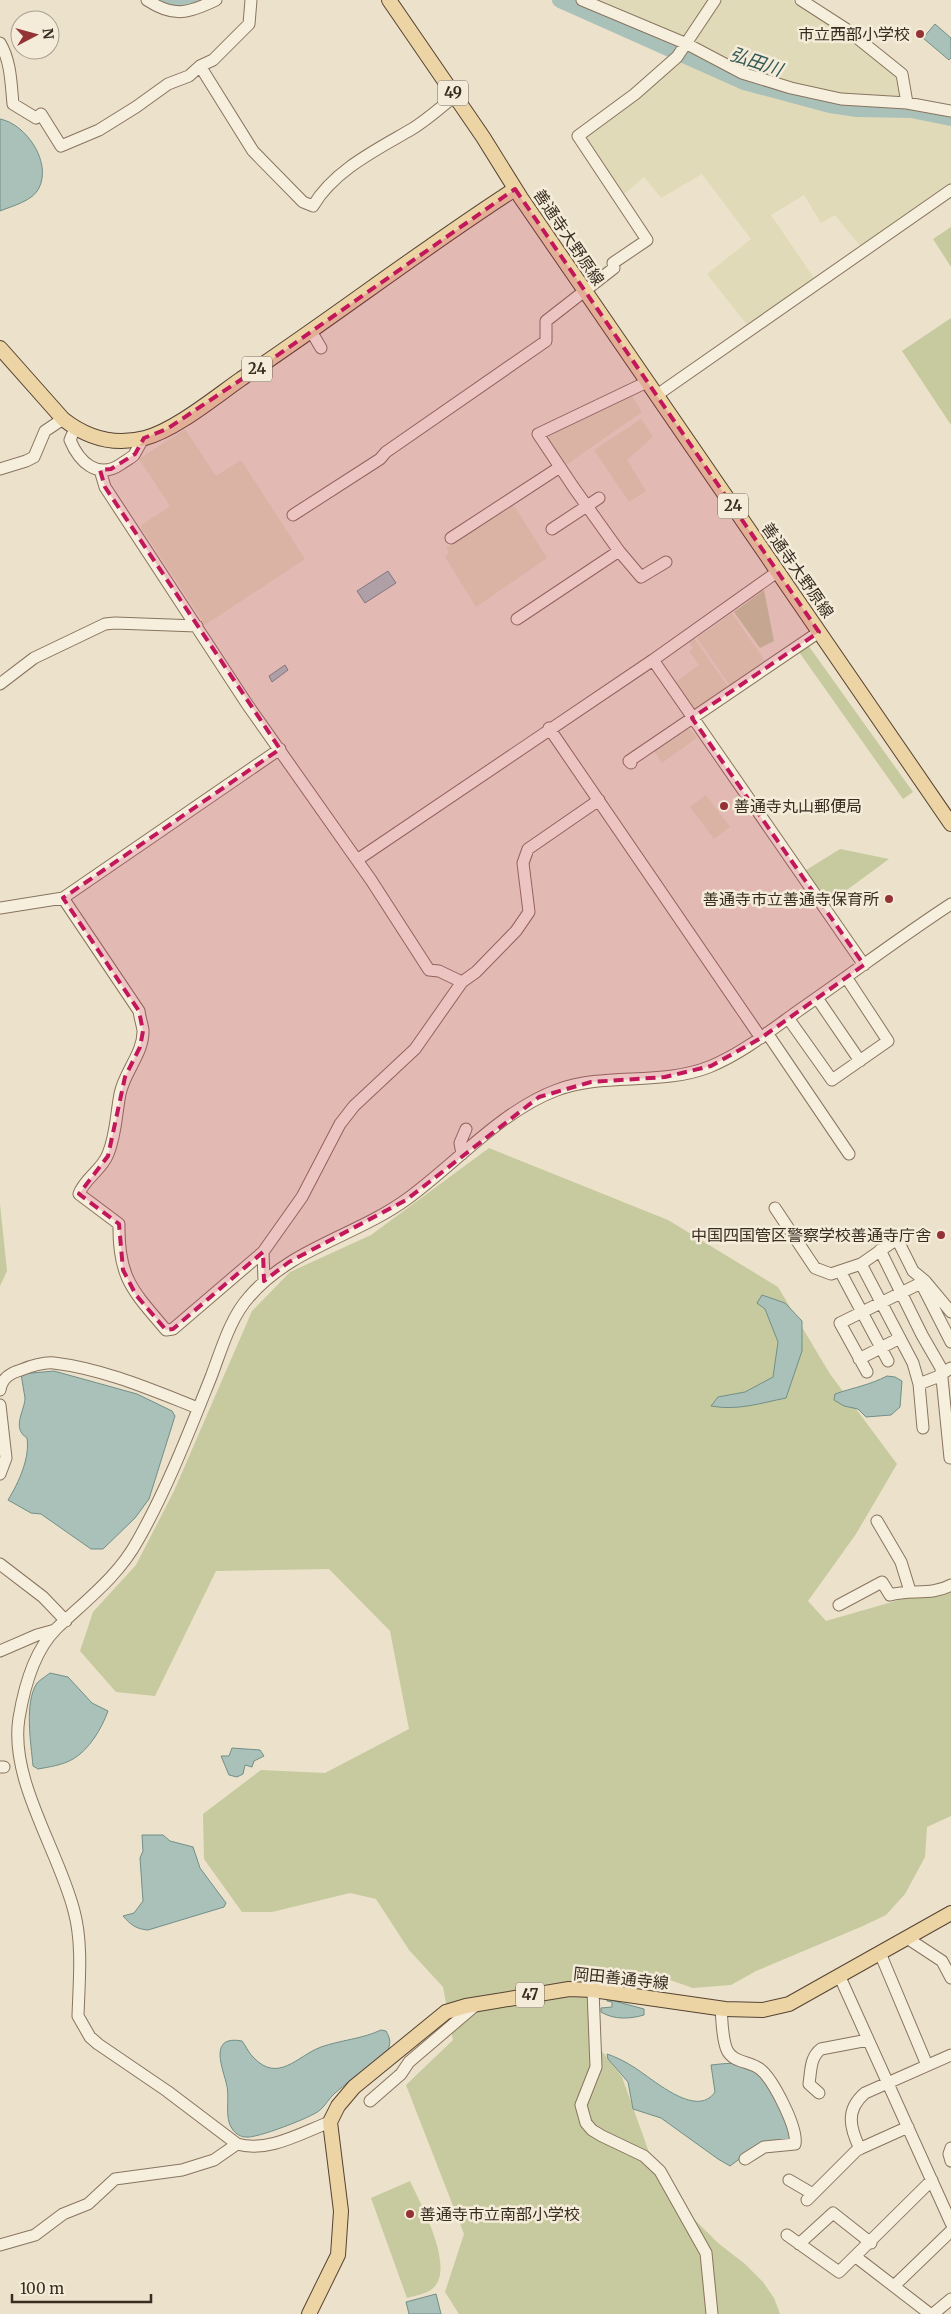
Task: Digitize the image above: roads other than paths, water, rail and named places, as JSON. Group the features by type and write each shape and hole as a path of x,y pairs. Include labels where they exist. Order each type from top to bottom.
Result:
{"main road":[{"name":"49","path":"389,0 506,171 515,188"},
{"name":"善通寺大野原線","path":"0,348 63,419 74,428 102,440 130,441 144,438 167,429 515,188 951,824"},
{"name":"岡田善通寺線","path":"330,2122 338,2106 354,2087 446,2012 477,2004 570,1989 593,1990 721,2008 763,2010 789,2004 951,1914"},
{"path":"309,2314 338,2255 341,2211 330,2122"}],"street":[{"path":"147,0 165,10 180,12 191,11 216,0"},
{"path":"0,43 4,50 10,73 13,104 36,118 41,114 61,146 99,130 168,84 189,76 200,66 213,60 249,24 251,0"},
{"path":"582,0 682,50 742,73 791,88 841,99 907,103 951,111"},
{"path":"293,515 380,459 386,452 546,340 546,321 614,268 614,262 647,240 578,136 635,94 682,50 715,0"},
{"path":"801,0 846,29 902,74 907,103"},
{"path":"200,66 253,151 292,192 303,202 313,206 321,193 367,156 414,128 455,96"},
{"path":"657,395 667,390 951,190"},
{"path":"311,331 321,348"},
{"path":"647,382 538,434 586,506 641,577 666,562"},
{"path":"0,469 34,457 45,431 63,419"},
{"path":"74,428 70,440 83,462 100,470 111,469 135,454 144,438"},
{"path":"451,538 560,467"},
{"path":"100,470 104,487 357,860 429,970 439,971 462,982"},
{"path":"552,529 599,498"},
{"path":"517,619 619,550"},
{"path":"357,860 549,728 653,660 778,572"},
{"path":"0,684 34,658 105,624 115,622 197,626"},
{"path":"631,764 629,761 820,632"},
{"path":"653,660 864,965"},
{"path":"549,728 849,1154"},
{"path":"0,908 63,898 280,749"},
{"path":"63,898 139,1011 143,1031 140,1047 125,1077 120,1095 117,1124 108,1156 79,1194 119,1224 118,1246 123,1270 136,1295 166,1330 173,1329 263,1252 302,1197 340,1124 354,1106 415,1049 462,982 476,972 516,931 528,912 523,863 528,849 599,800"},
{"path":"330,2122 273,2144 249,2148 237,2144 167,2091 90,2037 78,2016 76,1918 70,1897 26,1784 18,1736 20,1716 34,1664 43,1645 54,1630 97,1593 136,1545 175,1464 227,1337 246,1300 264,1281 289,1262 320,1245 372,1221 406,1200 508,1118 539,1097 562,1088 591,1082 688,1074 711,1066 764,1035 951,904"},
{"path":"788,1018 832,1080 860,1061 888,1041 846,977"},
{"path":"817,998 860,1061"},
{"path":"462,1154 460,1143 466,1129"},
{"path":"775,1208 815,1268 831,1274 861,1264 897,1239 951,1342"},
{"path":"880,1250 940,1368 946,1371"},
{"path":"263,1252 264,1281"},
{"path":"861,1264 913,1363 918,1384 923,1428"},
{"path":"840,1271 888,1361"},
{"path":"866,1372 840,1323 901,1294 919,1279"},
{"path":"919,1279 951,1312"},
{"path":"859,1359 900,1338"},
{"path":"0,1390 5,1378 11,1373 40,1364 54,1363 119,1379 198,1408"},
{"path":"918,1384 946,1371"},
{"path":"946,1371 950,1458"},
{"path":"0,1405 6,1458 0,1474"},
{"path":"877,1521 901,1562 910,1591"},
{"path":"0,1564 43,1597 66,1621"},
{"path":"839,1604 882,1582 890,1595 910,1591 932,1592 943,1590 951,1585"},
{"path":"0,1651 37,1635 54,1630"},
{"path":"907,1938 942,1961 951,1978"},
{"path":"880,1953 928,2065"},
{"path":"839,1976 951,2223"},
{"path":"593,1990 596,2067 581,2104 586,2123 592,2130 602,2136 644,2156 660,2172 706,2253 712,2314"},
{"path":"370,2101 401,2074 409,2062 477,2004"},
{"path":"721,2008 727,2050 737,2059 759,2068 768,2078 791,2119 796,2139 795,2144 764,2146 745,2159"},
{"path":"819,2093 809,2084 812,2063 816,2053 822,2049 868,2040"},
{"path":"860,2149 850,2122 855,2105 865,2093 951,2055"},
{"path":"789,2180 810,2197 847,2159 860,2149 908,2127"},
{"path":"0,2245 35,2234 63,2214 88,2204 115,2179 182,2170 214,2160 237,2144"},
{"path":"951,2148 949,2154 951,2161"},
{"path":"787,2235 839,2272 932,2180"},
{"path":"799,2244 832,2213 870,2243"},
{"path":"894,2286 951,2232"},
{"path":"856,2257 932,2314 945,2306"}],"water":[{"path":"935,24 951,38 951,58 949,60 923,38"},
{"path":"0,119 10,122 27,136 39,156 42,178 36,193 22,202 0,211"},
{"path":"388,571 396,583 365,603 357,591"},
{"path":"285,665 288,670 272,682 269,676"},
{"path":"762,1295 785,1303 802,1321 802,1351 786,1398 740,1407 711,1406 718,1397 745,1392 773,1377 778,1342 765,1309 757,1303"},
{"path":"54,1371 137,1394 172,1411 175,1416 149,1499 135,1518 103,1549 91,1549 41,1514 31,1513 8,1500 20,1478 27,1454 27,1438 22,1434 19,1424 25,1398 21,1374"},
{"path":"887,1376 895,1377 902,1381 900,1407 891,1415 866,1417 858,1409 844,1406 834,1400 835,1394"},
{"path":"50,1673 68,1677 92,1703 108,1711 94,1738 79,1755 65,1763 38,1769 33,1766 29,1712 33,1691 37,1683"},
{"path":"232,1748 260,1750 264,1756 254,1761 252,1767 245,1765 243,1774 237,1777 229,1775 221,1756 229,1756"},
{"path":"142,1835 163,1835 170,1841 193,1847 200,1868 226,1903 224,1907 148,1930 137,1928 129,1922 123,1916 134,1913 143,1901 140,1858 143,1851"},
{"path":"607,1999 644,2009 644,2015 622,2018 606,2015 601,2012 601,2008 612,2007 612,2002 607,2001"},
{"path":"381,2030 386,2031 388,2036 390,2042 388,2050 335,2093 320,2110 284,2127 260,2135 244,2137 233,2130 228,2120 228,2094 220,2060 220,2052 225,2042 232,2040 242,2041 251,2055 262,2065 279,2068 287,2066 321,2047"},
{"path":"607,2054 629,2064 674,2094 685,2099 697,2101 707,2099 715,2092 711,2065 735,2064 752,2069 776,2096 782,2107 792,2140 753,2149 730,2166 661,2118 633,2109 628,2082 608,2059"},
{"path":"436,2294 441,2314 409,2314 406,2302"}],"waterway":[{"name":"弘田川","path":"162,0 179,4 193,0"},
{"name":"弘田川","path":"560,0 744,82 830,105 857,109 911,110 951,118"}],"place":[{"name":"市立西部小学校","path":"920,34"},
{"name":"善通寺丸山郵便局","path":"724,806"},
{"name":"善通寺市立善通寺保育所","path":"889,899"},
{"name":"中国四国管区警察学校善通寺庁舎","path":"941,1235"},
{"name":"善通寺市立南部小学校","path":"410,2214"}]}
